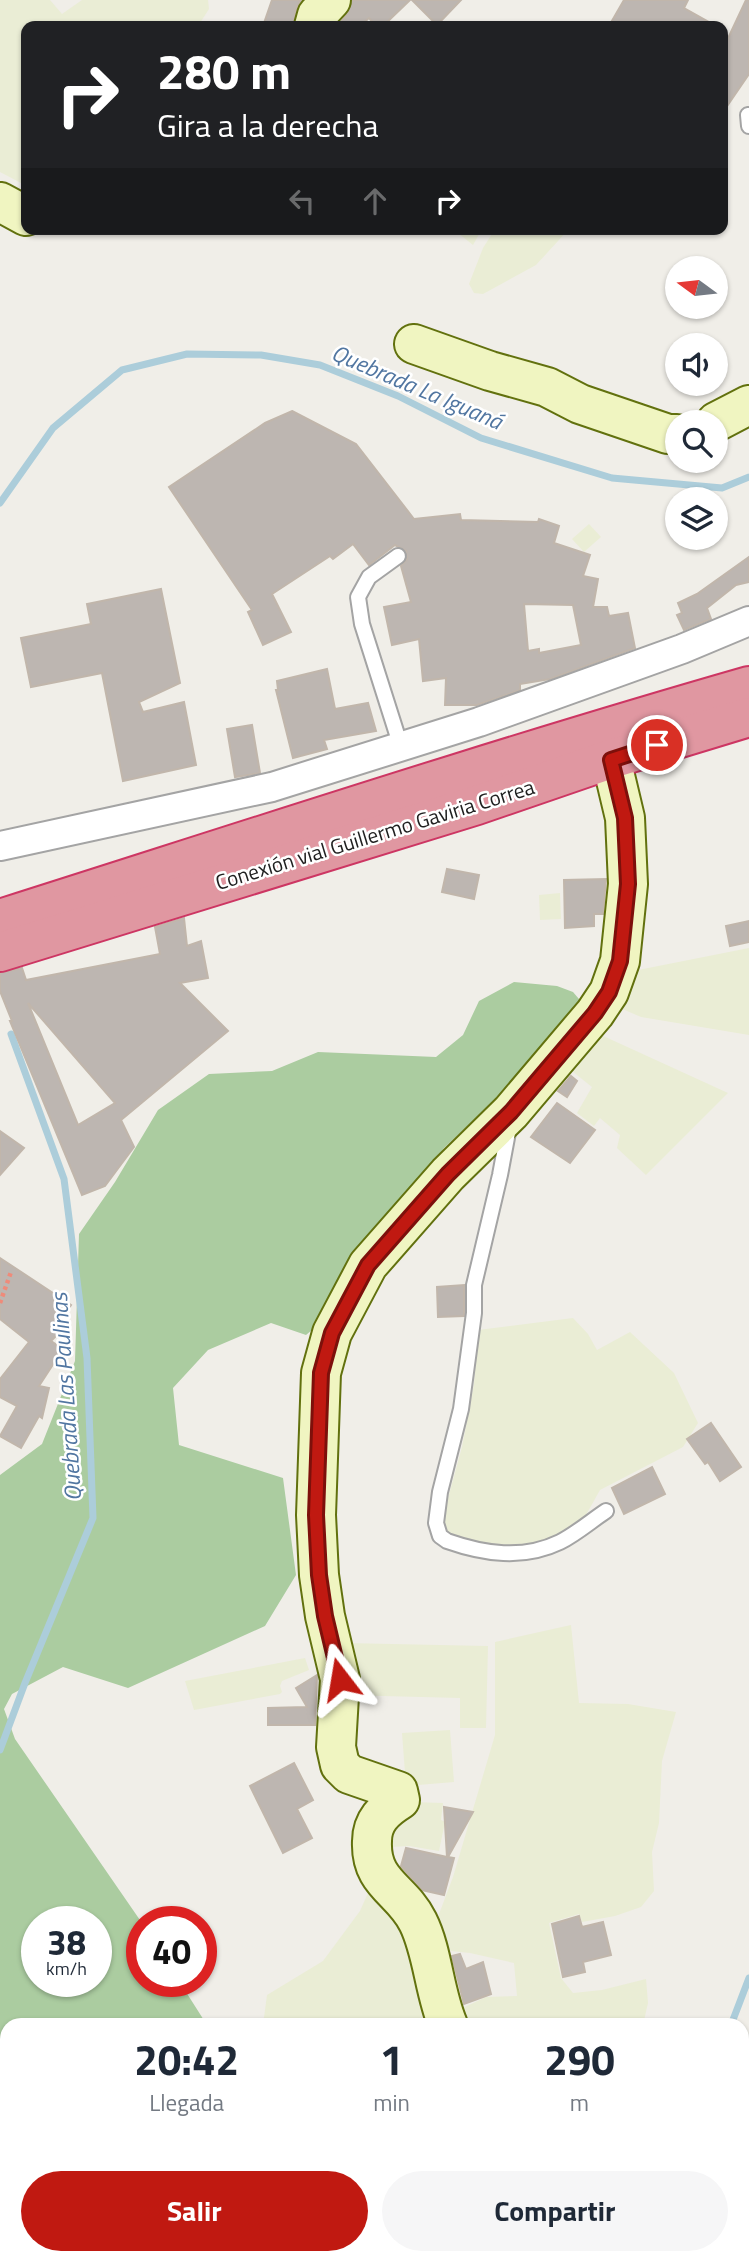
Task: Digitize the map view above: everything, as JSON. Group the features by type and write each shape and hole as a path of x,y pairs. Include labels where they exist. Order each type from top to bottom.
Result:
{"highway":[{"name":"Conexión vial Guillermo Gaviria Correa","path":"0,919 283,828 749,686"},
{"name":"Conexión vial Guillermo Gaviria Correa","path":"0,952 477,805 749,717"}],"street":[{"path":"315,21 317,15 331,0"},
{"path":"0,202 21,213"},
{"path":"414,344 490,371 547,387 580,404 665,433"},
{"path":"728,416 749,405"},
{"path":"0,846 272,787 479,722 682,649 749,621"},
{"path":"446,2018 418,1922 379,1874 371,1857 372,1827 391,1805 400,1800 398,1791 349,1774 340,1765 336,1747 340,1679 325,1616 319,1575 316,1515 321,1373 332,1333 368,1265 448,1174 511,1112 595,1013 609,992 620,961 628,884 625,818 611,760"}],"lane":[{"path":"398,556 369,578 358,597 370,651 401,747"},
{"path":"511,1112 500,1175 474,1285 474,1313 461,1409 440,1492 436,1523 440,1536 447,1541 503,1554 529,1552 561,1542 606,1511"}],"path":[{"path":"0,1303 11,1272"}],"green space":[{"path":"0,0 50,0 62,14 82,0 208,0 209,9 201,21 21,21 21,183 0,172"},
{"path":"460,235 479,235 473,245"},
{"path":"491,235 564,235 536,265 483,294 474,293 469,284 483,248"},
{"path":"589,524 601,537 584,552 572,539"},
{"path":"560,893 561,919 540,920 539,895"},
{"path":"749,948 749,1035 641,1017 613,1005 623,973"},
{"path":"514,982 557,986 573,992 585,1006 576,1023 444,1148 349,1275 325,1319 306,1335 271,1323 208,1350 173,1388 179,1445 283,1478 296,1575 265,1626 128,1688 63,1667 12,1694 4,1709 15,1739 130,1906 126,1906 126,1997 189,1997 203,2018 0,2018 0,1475 42,1444 75,1361 79,1234 115,1182 158,1110 209,1074 272,1071 318,1052 436,1057 463,1035 479,1001"},
{"path":"588,1029 728,1093 646,1175 617,1148 620,1135 600,1118 594,1126 577,1113 592,1087 562,1063"},
{"path":"573,1318 588,1334 597,1350 630,1332 674,1373 698,1423 683,1447 600,1490 582,1522 536,1545 504,1549 455,1539 441,1524 462,1447 474,1384 478,1330"},
{"path":"571,1625 579,1703 628,1704 676,1712 662,1761 659,1823 652,1852 654,1891 641,1907 615,1916 582,1922 579,1914 549,1923 561,1978 573,1993 602,1990 646,1979 648,2003 645,2018 454,2018 452,2013 486,1997 517,1996 514,1963 451,1951 440,1957 436,1922 453,1877 495,1735 495,1642"},
{"path":"344,1643 488,1646 486,1728 460,1728 460,1698 343,1695"},
{"path":"305,1658 309,1670 282,1681 280,1694 194,1710 185,1681"},
{"path":"450,1730 454,1782 406,1786 402,1733"},
{"path":"412,1802 443,1803 441,1820 445,1822 439,1851 409,1846 391,1847 383,1822"},
{"path":"372,1884 395,1900 438,2018 264,2018 267,1995 323,1961 360,1911"}],"building":[{"path":"272,0 301,0 294,21 265,21"},
{"path":"352,0 410,0 388,21 372,21 369,18 366,21 341,21"},
{"path":"412,0 461,0 441,21 433,21"},
{"path":"624,0 688,0 684,8 707,21 612,21"},
{"path":"746,0 749,0 749,74 728,105 728,38"},
{"path":"292,411 356,444 414,519 460,514 461,520 538,522 539,519 559,526 554,543 590,555 583,576 598,579 593,607 607,607 609,616 628,613 635,648 550,679 520,684 520,690 477,705 445,705 446,678 423,681 419,639 392,645 384,607 411,602 401,566 407,559 406,551 395,545 369,565 353,544 333,559 330,556 272,594 291,632 263,645 248,612 252,610 169,487 265,423","holes":["524,604 573,605 581,645 539,653 539,649 528,651"]},
{"path":"749,557 749,582 736,585 707,608 711,619 684,630 677,615 682,613 678,603 697,594"},
{"path":"161,589 180,683 139,702 143,712 184,702 196,765 123,781 102,673 31,687 21,638 91,624 87,604"},
{"path":"327,669 335,709 368,703 376,731 324,740 327,749 293,758 276,690 277,681"},
{"path":"252,725 260,773 235,777 227,729"},
{"path":"447,869 479,875 474,899 442,892"},
{"path":"606,879 603,914 594,914 594,926 565,928 564,880"},
{"path":"184,918 187,946 201,941 208,978 180,983 228,1031 121,1120 134,1147 105,1186 82,1195 10,1021 0,991 0,973 22,968 26,980 160,954 155,927","holes":["28,1003 115,1103 78,1125"]},
{"path":"749,921 749,942 730,946 726,926"},
{"path":"571,1076 577,1081 567,1097 558,1091"},
{"path":"557,1103 595,1130 570,1163 531,1137"},
{"path":"0,1131 24,1148 0,1175"},
{"path":"0,1258 71,1305 58,1325 62,1330 51,1341 63,1349 39,1386 49,1388 42,1418 39,1416 21,1448 0,1436 17,1406 0,1397 0,1379 29,1342 0,1319"},
{"path":"464,1285 464,1316 438,1317 437,1287"},
{"path":"711,1423 741,1467 720,1481 708,1462 705,1464 687,1439"},
{"path":"652,1467 665,1494 624,1514 612,1488"},
{"path":"317,1675 315,1725 268,1725 268,1708 307,1707 296,1688"},
{"path":"294,1763 313,1800 297,1809 312,1838 283,1853 250,1786"},
{"path":"444,1807 473,1812 448,1857 454,1858 444,1895 422,1890 401,1866 406,1848 447,1857"},
{"path":"579,1916 582,1927 603,1922 611,1955 583,1962 585,1972 563,1977 552,1924"},
{"path":"460,1954 466,1969 483,1962 491,1994 464,2004 452,1956"}],"waterway":[{"name":"Quebrada La Iguaná","path":"0,503 53,428 122,370 187,354 261,355 320,365 398,396 481,438 612,478 722,488 749,477"},
{"name":"Quebrada Las Paulinas","path":"0,1750 93,1518 87,1358 64,1179 11,1034"},
{"path":"734,2018 749,1978"}],"route":[{"path":"340,1679 325,1616 319,1575 316,1515 321,1373 332,1333 368,1265 448,1174 511,1112 595,1013 609,992 620,961 628,884 625,818 611,760 657,745"}]}
